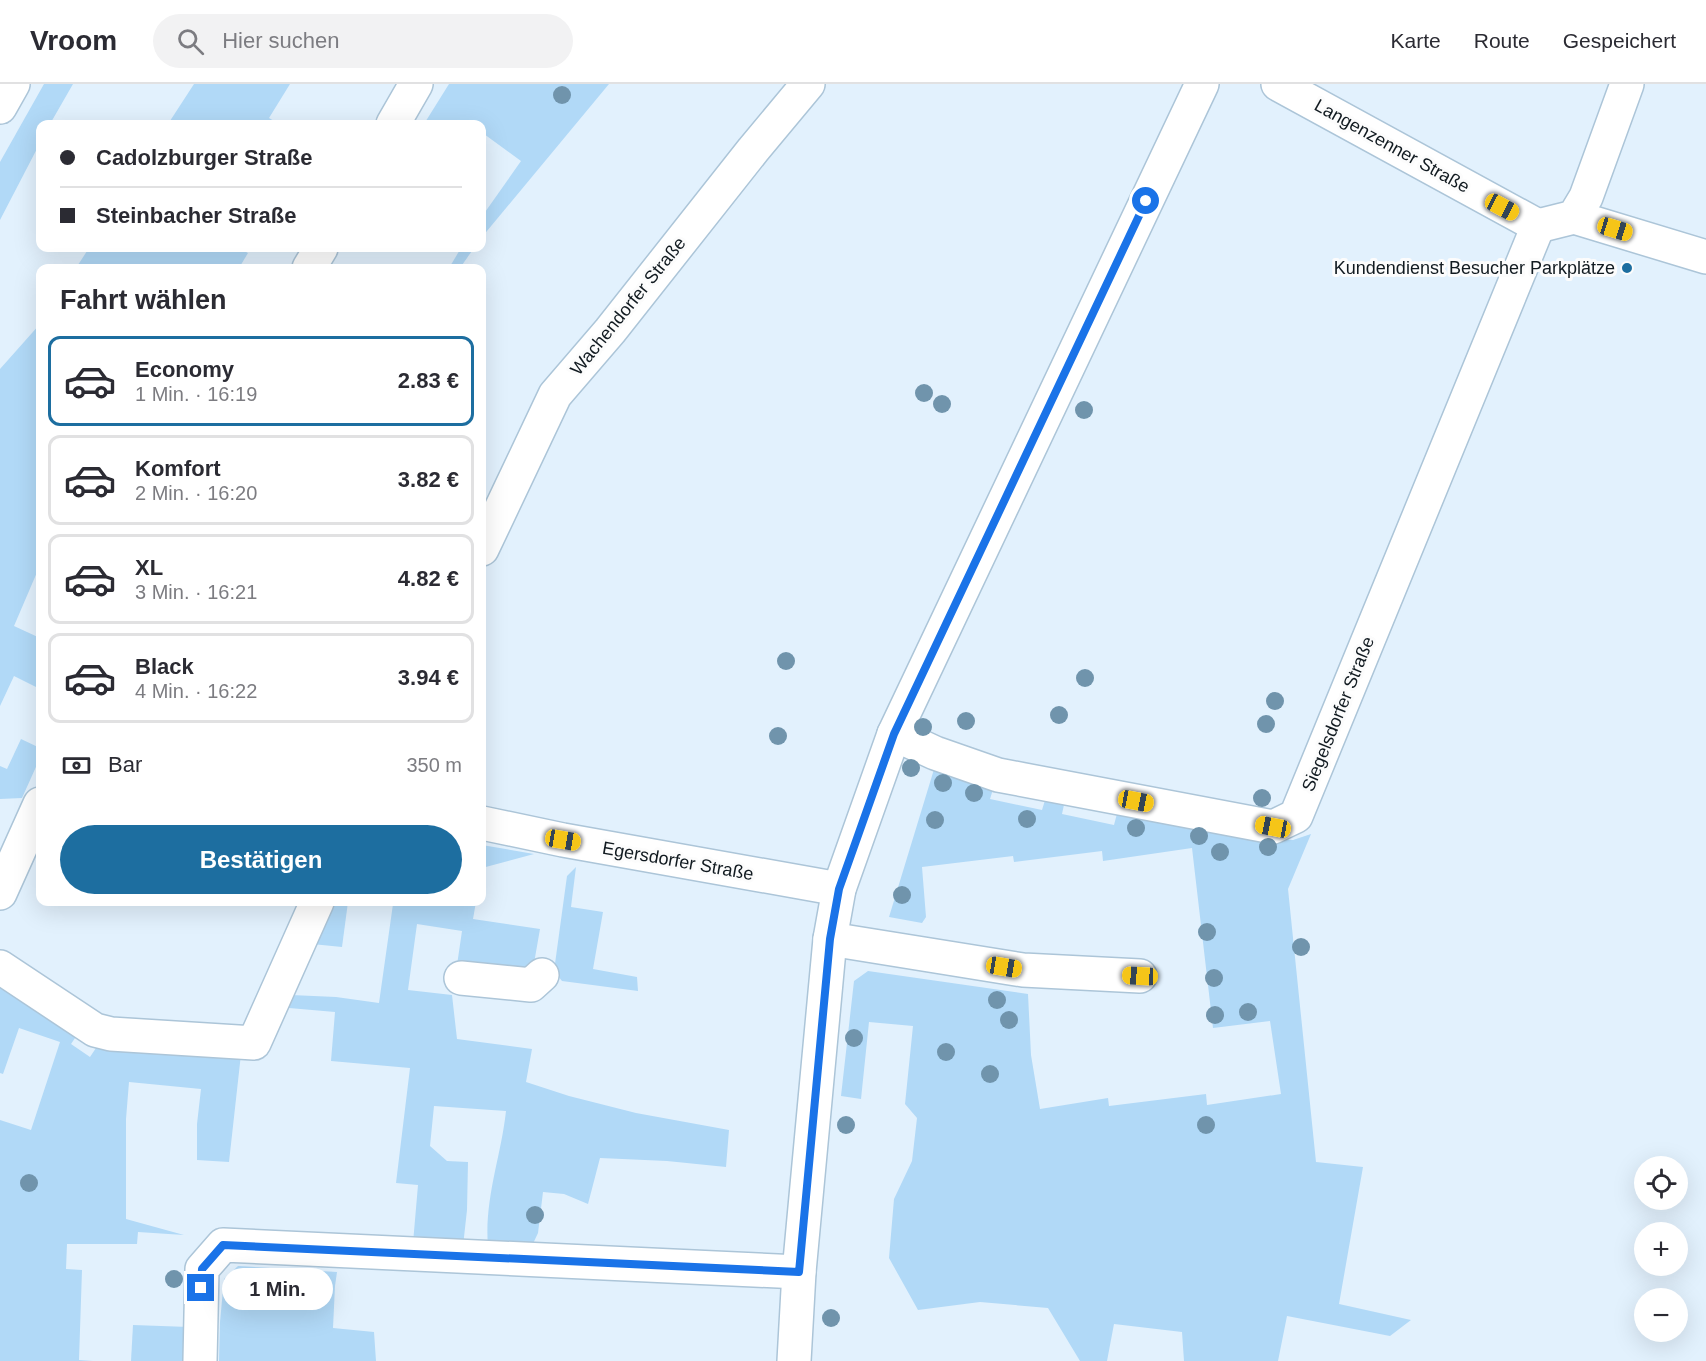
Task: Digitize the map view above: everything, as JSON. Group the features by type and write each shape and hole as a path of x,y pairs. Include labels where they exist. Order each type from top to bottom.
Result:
{"street":[{"path":"0,107 13,84"},
{"path":"395,120 416,84"},
{"name":"Wachendorfer Straße","path":"486,541 555,395 610,331 808,84"},
{"path":"794,1361 799,1272 830,939 839,889 894,734 1202,84"},
{"name":"Langenzenner Straße","path":"1278,84 1538,226"},
{"path":"1574,217 1586,197 1627,84"},
{"path":"1538,226 1574,217 1634,246 1706,257"},
{"name":"Siegelsdorfer Straße","path":"894,734 935,753 998,775 1273,827 1296,816 1538,226"},
{"path":"0,893 36,813"},
{"name":"Egersdorfer Straße","path":"486,824 563,840 839,889"},
{"path":"0,967 95,1030 111,1034 254,1043 315,906"},
{"path":"830,939 1023,970 1140,976"},
{"path":"461,978 531,985 542,975"},
{"path":"200,1361 202,1269 223,1245 799,1272"}],"shaded area":[{"path":"44,84 73,84 52,120 36,120 36,151 0,220 0,162"},
{"path":"194,84 290,84 269,118 272,120 171,120"},
{"path":"449,84 609,84 486,232 486,211 521,161 486,135 486,120 426,120"},
{"path":"86,252 248,253 241,264 79,264"},
{"path":"459,252 471,252 463,264 451,264"},
{"path":"36,328 36,575 14,626 36,636 36,687 14,676 0,706 0,369"},
{"path":"21,739 36,746 36,767 22,798 0,799 0,766 7,769"},
{"path":"935,766 994,786 990,799 1042,810 1046,797 1065,800 1062,814 1114,825 1118,810 1273,839 1293,840 1311,834 1288,889 1316,1162 1363,1167 1339,1304 1411,1320 1390,1336 1287,1316 1278,1361 1184,1361 1182,1332 1114,1324 1107,1361 1080,1361 1048,1308 980,1302 918,1310 889,1258 894,1199 912,1161 917,1118 905,1104 913,1026 869,1022 861,1099 841,1096 854,981 868,971 1028,994 1031,1055 1040,1109 1108,1098 1109,1106 1206,1094 1207,1105 1281,1094 1270,1021 1213,1028 1192,848 1103,861 1102,851 1014,862 1013,856 922,867 926,917 922,923 889,917"},
{"path":"486,846 534,854 486,867"},
{"path":"576,867 571,907 603,912 593,969 637,977 638,991 562,981 554,971 567,876"},
{"path":"328,906 347,906 342,947 312,944"},
{"path":"393,906 475,906 473,919 540,929 533,969 457,965 462,931 417,924 408,990 452,995 457,1039 532,1049 526,1082 569,1096 636,1113 729,1130 726,1167 600,1158 588,1204 564,1194 543,1192 538,1233 530,1250 488,1247 488,1212 506,1111 434,1106 430,1146 447,1161 468,1162 467,1210 463,1246 413,1243 418,1185 396,1183 410,1068 331,1061 335,1012 289,1008 291,995 336,997 379,1003"},
{"path":"0,981 79,1032 71,1044 90,1057 98,1045 241,1054 229,1162 197,1160 197,1124 201,1089 129,1082 126,1119 126,1219 184,1235 138,1232 137,1244 67,1244 66,1269 82,1270 79,1360 93,1361 0,1361 0,1120 31,1130 60,1042 19,1028 3,1074 0,1073"},
{"path":"238,1266 337,1272 333,1328 374,1332 376,1361 219,1361 224,1279"},
{"path":"133,1325 189,1327 188,1361 131,1361"}],"place":[{"name":"Kundendienst Besucher Parkplätze","path":"1627,268"}],"route":[{"path":"201,1288 202,1269 223,1245 799,1272 830,939 839,889 894,734 1146,201"}]}
